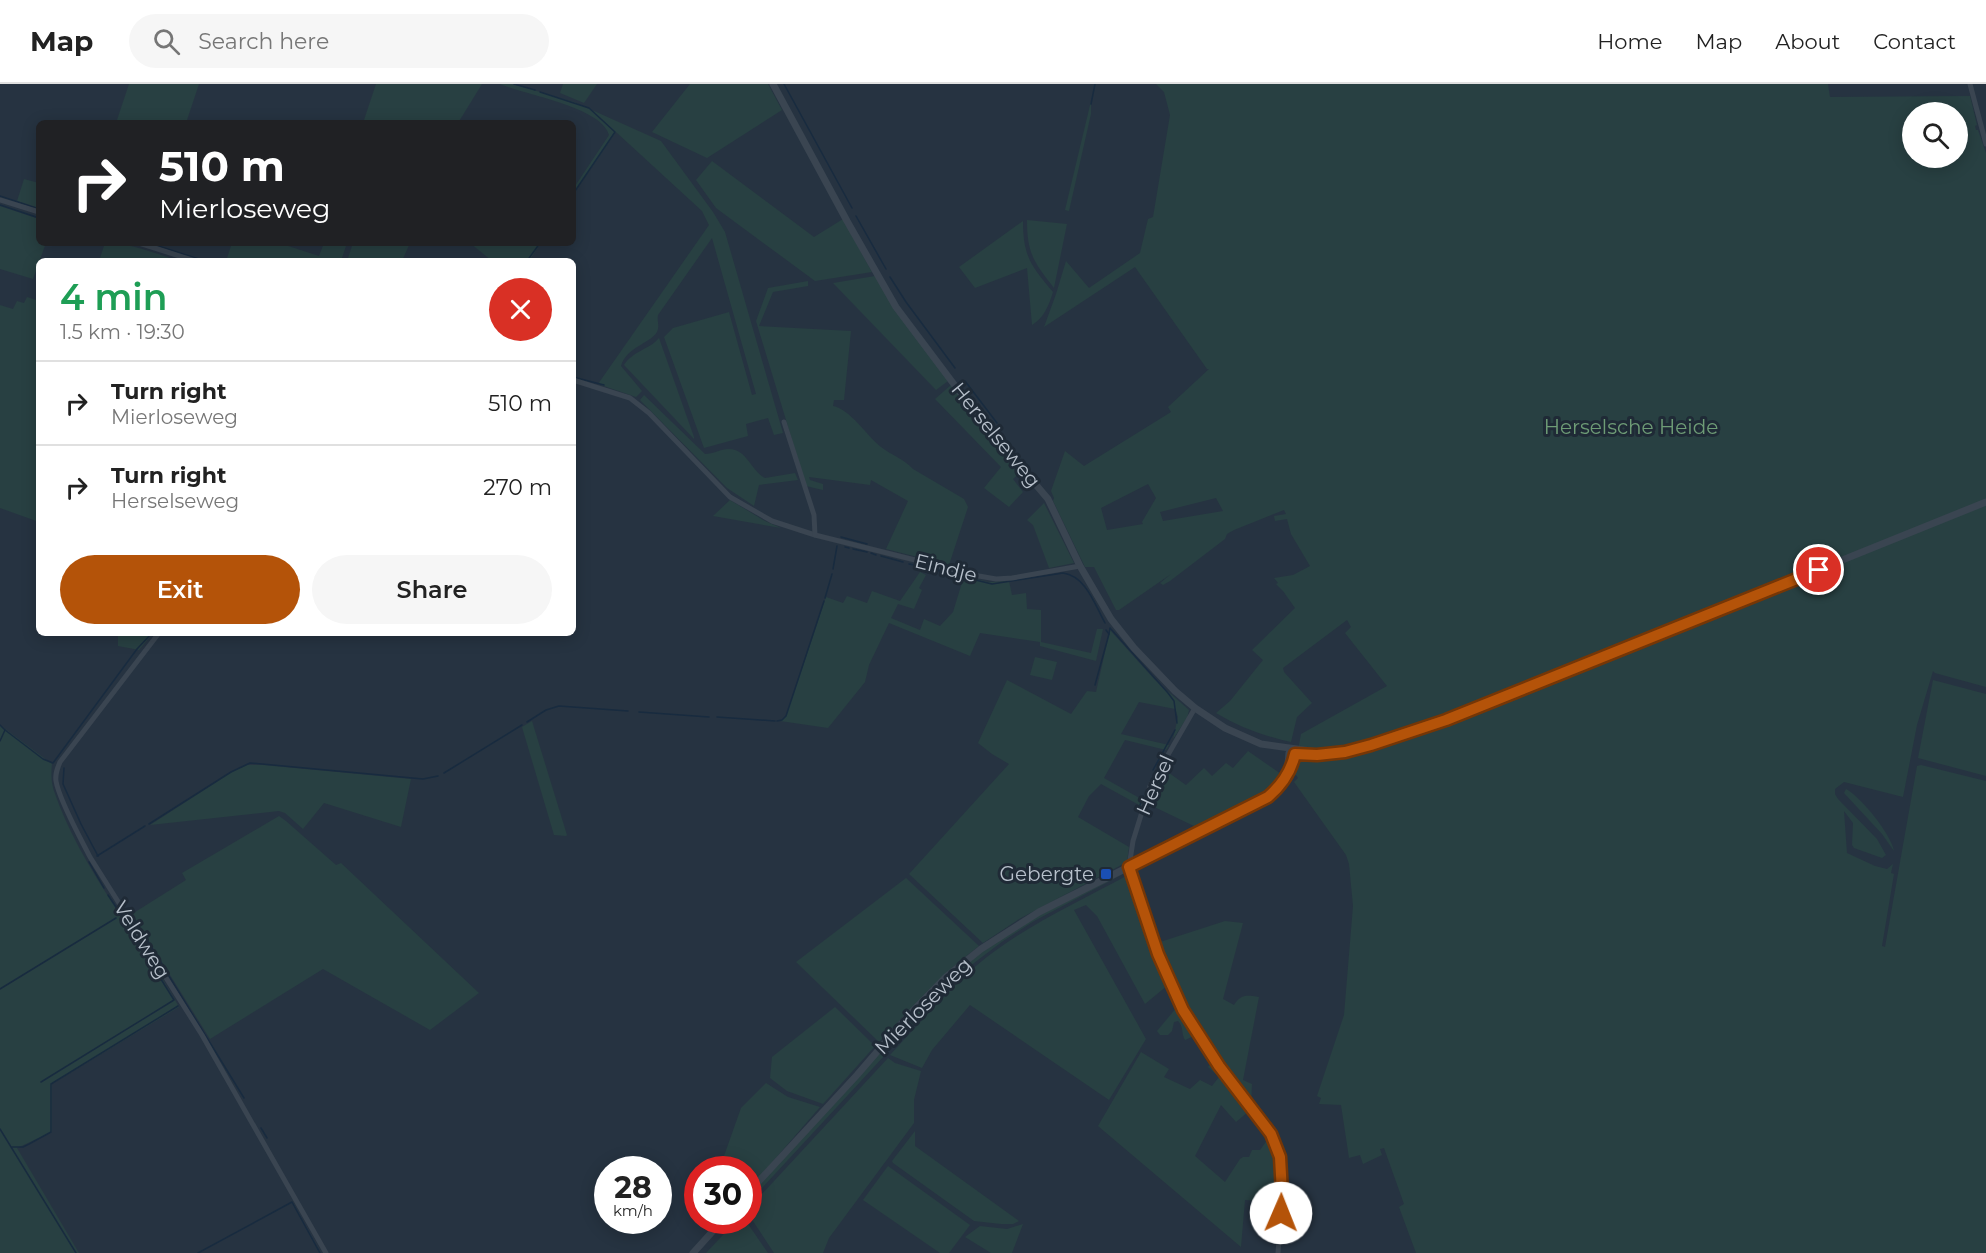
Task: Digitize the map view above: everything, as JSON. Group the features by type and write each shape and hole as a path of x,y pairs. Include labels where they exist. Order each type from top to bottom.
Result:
{"street":[{"name":"Herselseweg","path":"773,84 896,307 977,415 1048,499 1080,566 1111,619 1134,648 1175,691 1195,708 1233,732 1261,744 1292,752 1317,755 1345,752 1446,720 1986,502"},
{"path":"1970,84 1986,144"},
{"path":"0,200 36,211"},
{"path":"148,246 186,258"},
{"name":"Eindje","path":"576,381 630,398 649,413 730,496 772,521 815,535 996,579 1080,566"},
{"path":"784,422 814,515 815,535"},
{"name":"Veldweg","path":"157,636 60,762 56,773 56,784 90,857 202,1035 326,1253"},
{"name":"Hersel","path":"1129,867 1133,841 1149,786 1195,708"},
{"name":"Mierloseweg","path":"762,1178 946,977 981,949 1014,927 1268,797 1277,789 1291,769 1292,752"},
{"path":"1129,867 1158,954 1183,1010 1207,1050 1271,1134 1275,1144 1280,1157 1282,1193 1278,1253"},
{"path":"693,1253 710,1234"}],"green space":[{"path":"129,84 199,84 187,120 117,120"},
{"path":"376,84 482,84 460,120 364,120"},
{"path":"500,84 513,84 574,102 661,141 725,232 783,433 774,435 768,418 746,424 748,436 704,448 664,337 673,328 729,312 752,395 756,394 712,238 658,315 656,334 624,359 621,366 642,391 636,397 598,384 709,225 702,211 616,132 576,191 576,184 609,135 603,125 578,109"},
{"path":"563,84 597,84 584,103 560,93"},
{"path":"690,84 768,84 782,110 707,158 652,132"},
{"name":"Herselsche Heide","path":"1156,84 1828,84 1830,97 1970,96 1977,125 1976,130 1978,130 1986,153 1986,687 1933,671 1917,725 1903,797 1844,782 1835,789 1835,794 1877,839 1886,855 1882,858 1854,848 1852,845 1853,823 1844,811 1847,853 1887,869 1893,864 1891,873 1894,874 1882,946 1885,947 1917,766 1921,765 1986,781 1986,1253 1416,1253 1399,1207 1404,1204 1384,1148 1380,1149 1382,1155 1363,1164 1360,1155 1349,1158 1341,1105 1319,1104 1321,1098 1317,1096 1344,1015 1353,906 1346,855 1294,782 1298,778 1296,775 1290,779 1294,772 1301,734 1387,686 1345,633 1351,627 1347,620 1283,668 1312,703 1297,717 1291,742 1252,731 1234,723 1216,713 1230,701 1263,660 1252,650 1295,608 1276,584 1278,583 1274,578 1293,575 1310,566 1291,534 1287,519 1275,521 1274,516 1286,514 1284,510 1227,534 1225,539 1170,581 1163,585 1160,583 1171,574 1116,610 1094,567 1085,567 1053,501 1051,491 1065,451 1084,466 1171,412 1168,407 1209,369 1135,267 1044,327 1066,261 1089,288 1140,253 1148,219 1153,217 1170,115 1164,92","holes":["1148,484 1156,498 1143,524 1107,530 1101,508","1216,498 1223,511 1163,521 1160,512"]},
{"path":"1091,101 1091,114 1069,211 1065,210"},
{"path":"712,161 814,237 843,219 872,272 815,281 716,208 696,180"},
{"path":"24,179 36,182 36,207 17,201"},
{"path":"0,206 36,218 36,246 45,246 41,258 36,258 33,279 0,269"},
{"path":"1027,220 1067,224 1054,288 1041,271 1030,250"},
{"path":"1023,221 1023,233 1030,260 1053,292 1043,315 1032,325 1027,268 975,288 959,267"},
{"path":"104,246 128,246 170,258 100,258"},
{"path":"231,246 288,246 319,256 323,246 346,246 342,258 227,258"},
{"path":"352,246 409,246 403,258 348,258"},
{"path":"474,246 539,246 531,258 488,258"},
{"path":"875,276 948,381 936,390 833,283"},
{"path":"808,281 808,286 773,292 759,326 851,331 844,400 834,400 833,406 852,417 885,450 964,499 968,507 949,565 886,549 908,501 871,480 870,485 809,477 810,480 823,484 823,490 806,486 756,321 768,288"},
{"path":"27,297 36,300 36,521 0,508 0,305 13,309 17,301 24,303"},
{"path":"659,338 694,439 624,365 632,356"},
{"path":"951,385 1023,470 1013,479 1023,492 1009,507 984,488 1001,467 935,399"},
{"path":"644,395 705,454 726,449 735,450 745,456 756,471 765,478 795,473 798,480 759,485 754,506 727,488 640,400"},
{"path":"730,500 765,521 781,528 713,516"},
{"path":"1044,503 1074,563 1049,568 1033,525 1027,520"},
{"path":"920,572 926,575 919,588 922,590 914,609 898,604 891,618 920,630 924,619 940,626 953,612 964,576 988,582 1009,581 1012,595 1026,593 1027,609 1041,610 1041,642 1091,653 1097,629 1103,629 1096,661 1040,646 1040,642 980,633 970,656 889,623 869,665 865,682 828,728 780,721 786,716 826,597 843,603 847,596 867,603 872,591 900,601"},
{"path":"1110,630 1155,680 1189,710 1187,718 1173,739 1178,717 1175,709 1139,702 1121,734 1169,745 1166,750 1125,740 1104,778 1143,800 1141,806 1101,784 1089,796 1078,817 1129,847 1127,862 1019,919 983,943 909,874 1009,764 978,743 1007,680 1071,714 1087,691 1096,692"},
{"path":"118,636 151,636 139,650 118,646"},
{"path":"1035,657 1057,662 1052,680 1030,675"},
{"path":"1933,680 1986,694 1986,776 1918,758"},
{"path":"532,721 566,836 554,835 522,727"},
{"path":"0,725 52,764 51,778 54,791 79,848 179,1007 52,1084 52,1132 17,1148 79,1253 0,1253"},
{"path":"1248,751 1281,774 1274,786 1196,827 1146,803 1162,768 1186,785 1204,768 1212,776 1226,763 1233,768"},
{"path":"247,765 411,779 401,827 324,803 303,829 285,813 279,811 150,825 235,770"},
{"path":"1846,789 1874,817 1887,835 1894,851 1882,834 1844,793"},
{"path":"279,816 336,865 341,863 479,993 430,1030 323,969 210,1039 132,914 186,880 182,873"},
{"path":"1127,872 1034,921 974,963 946,989 762,1188 762,1182 903,1024 957,969 1023,923"},
{"path":"1128,875 1168,985 1145,1004 1097,916 1086,905 1074,910 1146,1039 1109,1100 970,1005 932,1050 922,1068 890,1055 953,987 993,952 1049,917"},
{"path":"906,878 979,946 939,980 879,1042 796,962"},
{"path":"1225,921 1243,923 1223,999 1234,1005 1244,996 1259,997 1243,1080 1252,1084 1251,1105 1202,1039 1180,1003 1157,943"},
{"path":"835,1007 875,1046 823,1104 787,1091 770,1078 772,1057"},
{"path":"1177,1007 1194,1036 1185,1040 1178,1021 1174,1022 1172,1031 1168,1035 1160,1035 1157,1031"},
{"path":"1141,1052 1169,1069 1164,1077 1190,1089 1200,1080 1212,1086 1219,1077 1208,1067 1212,1063 1249,1111 1236,1122 1221,1105 1195,1156 1225,1182 1240,1159 1249,1157 1252,1150 1260,1150 1268,1139 1277,1172 1277,1230 1272,1229 1272,1202 1245,1200 1241,1247 1098,1126"},
{"path":"888,1058 895,1063 921,1071 914,1100 914,1123 829,1238 823,1253 774,1253 762,1234 762,1194"},
{"path":"766,1083 788,1097 820,1107 762,1174 762,1156 724,1156 741,1108"},
{"path":"915,1131 915,1146 1019,1221 1013,1224 1001,1224 974,1221 893,1163 892,1161"},
{"path":"888,1166 970,1225 949,1253 940,1253 863,1200"},
{"path":"1023,1224 1012,1253 991,1253 965,1237 980,1226 1007,1229"},
{"path":"724,1234 755,1234 768,1253 706,1253"}],"waterway":[{"path":"514,84 535,90"},
{"path":"784,84 852,208"},
{"path":"1091,104 1095,84"},
{"path":"540,92 589,108 615,132 576,190"},
{"path":"0,196 36,208"},
{"path":"0,205 36,217"},
{"path":"856,216 886,269"},
{"path":"158,246 196,258"},
{"path":"529,258 538,246"},
{"path":"890,277 955,368"},
{"path":"576,378 604,385"},
{"path":"965,381 997,423"},
{"path":"841,537 867,544"},
{"path":"833,569 837,546"},
{"path":"845,547 849,548"},
{"path":"853,549 867,552"},
{"path":"871,553 876,555"},
{"path":"881,556 903,562"},
{"path":"909,564 929,568"},
{"path":"935,570 949,573"},
{"path":"955,575 992,584 1063,573 1071,575 1089,592 1105,623"},
{"path":"825,598 832,574"},
{"path":"777,721 786,716 824,601"},
{"path":"1106,630 1109,634 1110,628 1168,693 1174,701 1177,723"},
{"path":"1095,685 1109,634"},
{"path":"5,730 43,759 53,763 137,649 149,636"},
{"path":"527,722 546,710 559,706 628,711"},
{"path":"639,712 709,717"},
{"path":"717,717 775,721"},
{"path":"0,725 5,730 0,741"},
{"path":"444,773 522,725"},
{"path":"1153,770 1175,730"},
{"path":"149,824 231,772 250,763 423,779 438,776"},
{"path":"64,768 63,784 98,856"},
{"path":"1140,805 1143,796"},
{"path":"97,856 145,826"},
{"path":"89,862 104,888"},
{"path":"108,895 120,913"},
{"path":"129,911 140,930"},
{"path":"41,1082 174,1000 121,915"},
{"path":"0,989 116,918"},
{"path":"145,937 244,1098"},
{"path":"12,1147 23,1147 51,1132 51,1084 178,1006"},
{"path":"261,1128 267,1138"},
{"path":"0,1129 76,1253"},
{"path":"198,1253 292,1202 320,1253"}],"place":[{"name":"Gebergte","path":"1106,874"}],"route":[{"path":"1281,1213 1280,1157 1271,1134 1219,1066 1183,1010 1158,954 1129,867 1268,797 1283,782 1291,769 1295,754 1317,755 1345,752 1446,720 1819,570"}]}
